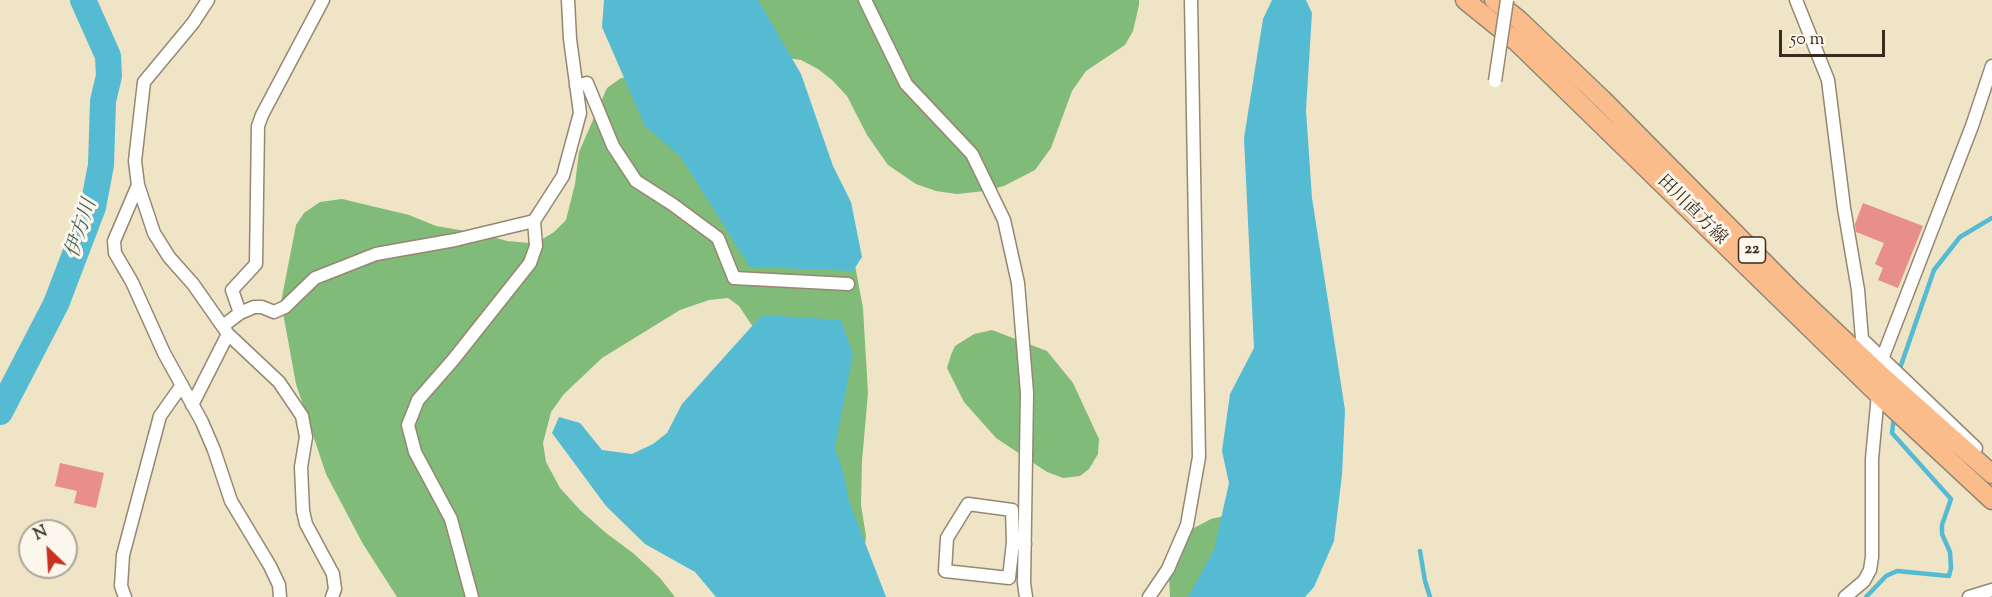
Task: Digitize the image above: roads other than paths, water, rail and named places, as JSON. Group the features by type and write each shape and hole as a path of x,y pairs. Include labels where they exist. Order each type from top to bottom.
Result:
{"main road":[{"name":"田川直方線","path":"1465,0 1526,50 1878,394 1992,500"},
{"name":"田川直方線","path":"1494,0 1519,20 1602,99 1793,292 1883,377 1992,474"}],"street":[{"path":"208,0 193,23 144,82 135,161 138,185 154,233 169,257 193,284 225,330 279,382 302,416 306,437 301,467 303,511 306,524 333,574 335,589 332,597"},
{"path":"240,313 232,290 256,264 258,126 323,0"},
{"path":"472,597 451,519 415,452 408,425 418,400 530,263 536,246 534,222 563,176 580,113 570,39 568,0"},
{"path":"865,0 906,84 972,154 1004,220 1018,283 1027,393 1019,543 1009,578 945,570 947,538 968,504 1012,510 1019,543 1026,597"},
{"path":"1149,597 1168,569 1186,525 1199,458 1191,0"},
{"path":"1495,81 1507,0"},
{"path":"1796,0 1828,80 1844,208 1858,290 1862,339 1992,464"},
{"path":"1882,359 1972,126 1992,66"},
{"path":"576,86 587,83 613,146 636,181 718,238 734,278 848,284"},
{"path":"138,185 114,241 115,254 132,282 164,353 214,450 231,501 270,566 279,585 280,597"},
{"path":"192,405 225,330 240,313 254,307 262,307 274,312 285,307 315,278 376,254 455,240 534,222"},
{"path":"124,597 121,586 123,555 160,416 182,385"},
{"path":"1845,597 1864,581 1870,570 1872,459 1878,394"},
{"path":"1970,597 1992,590"}],"water":[{"path":"604,0 758,0 801,74 833,166 851,202 862,257 853,271 750,267 680,156 645,126 602,27"},
{"path":"1272,0 1306,0 1312,13 1306,110 1312,198 1345,410 1342,475 1334,541 1314,587 1305,597 1188,597 1214,550 1229,483 1222,451 1230,394 1254,348 1244,138 1263,19"},
{"path":"762,315 841,320 853,354 835,448 844,475 849,501 886,597 716,597 695,572 645,544 606,506 552,433 559,417 580,423 602,450 632,454 653,444 667,433 682,404"}],"waterway":[{"name":"伊方川","path":"0,412 56,304 93,207 101,165 103,101 109,76 108,56 83,0"},
{"path":"1899,371 1934,270 1960,237 1992,218"},
{"path":"1866,597 1886,576 1897,571 1949,576 1951,568 1950,552 1942,534 1942,525 1951,499 1892,433 1894,416"},
{"path":"1420,551 1430,597"}]}
